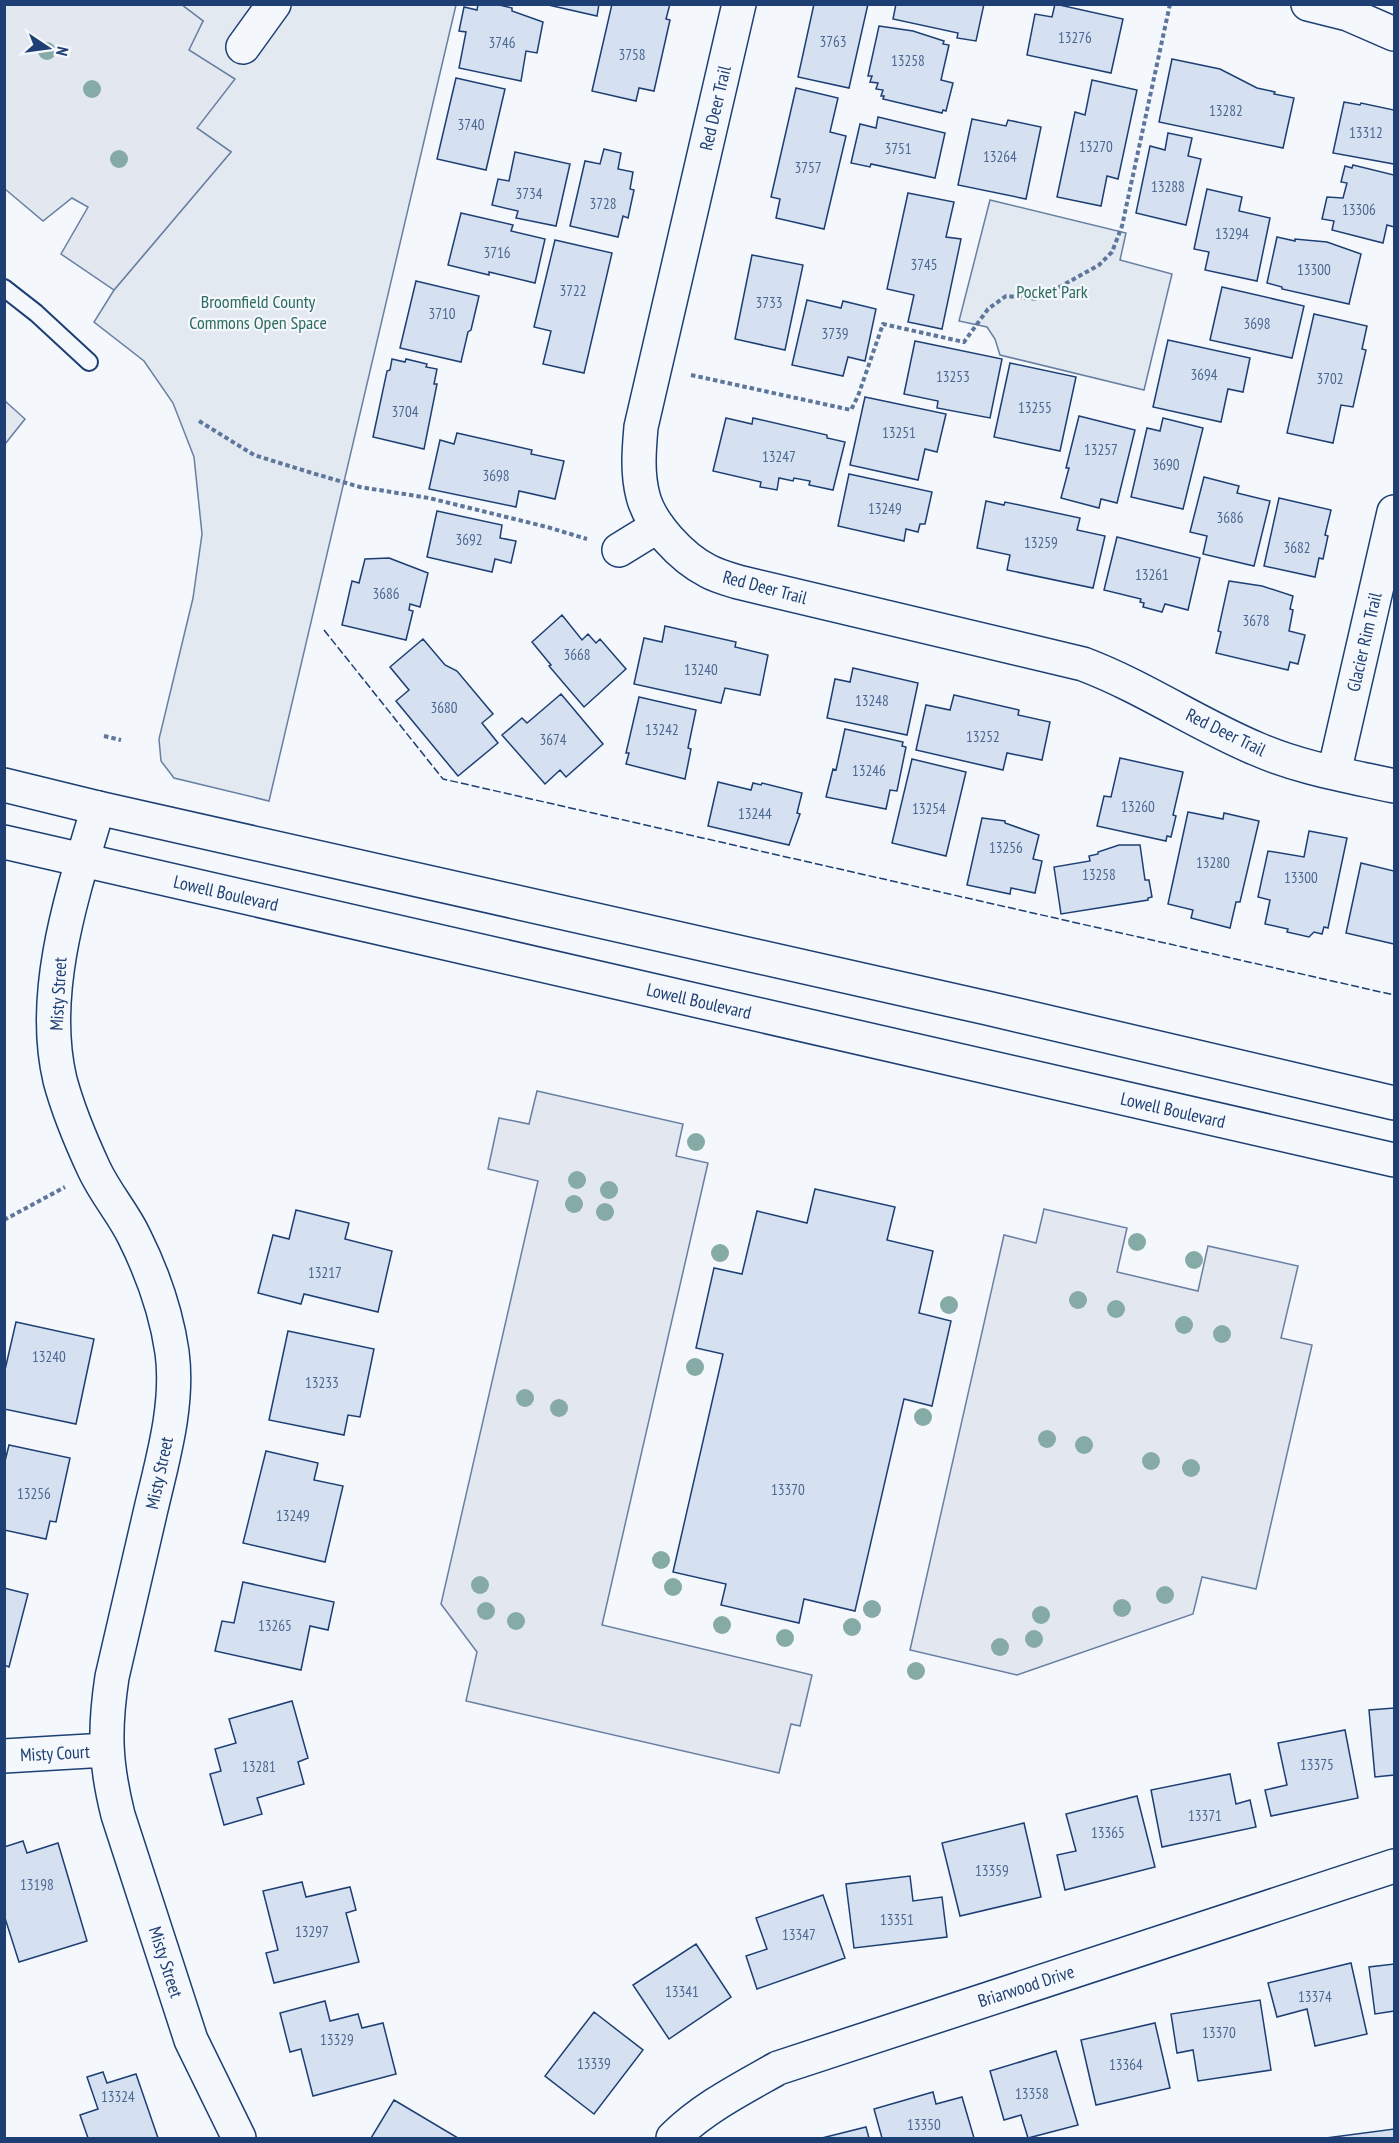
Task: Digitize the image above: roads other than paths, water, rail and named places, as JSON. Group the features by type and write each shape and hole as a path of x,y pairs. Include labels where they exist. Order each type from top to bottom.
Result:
{"street":[{"path":"243,47 274,4"},
{"name":"Red Deer Trail","path":"739,4 641,427 638,461 643,497 658,525 680,551 707,571 738,582 1083,664 1127,682 1257,749 1334,772 1395,786"},
{"path":"1308,4 1348,14 1395,34"},
{"name":"Glacier Rim Trail","path":"1334,772 1395,512"},
{"path":"618,550 658,525"},
{"path":"4,785 1395,1103"},
{"name":"Misty Street","path":"98,808 61,943 54,1034 60,1079 74,1121 95,1170 133,1234 164,1312 172,1365 173,1396 167,1439 112,1677 106,1713 106,1750 110,1783 118,1815 191,2040 239,2139"},
{"name":"Lowell Boulevard","path":"4,842 1395,1160"},
{"name":"Misty Court","path":"4,1756 106,1750"},
{"name":"Briarwood Drive","path":"673,2139 682,2129 718,2102 778,2068 1395,1866"}],"lane":[{"path":"4,288 36,313 88,362"}],"park label":[{"name":"Pocket Park","path":"1052,291"},
{"name":"Broomfield County Commons Open Space","path":"258,311"}]}
